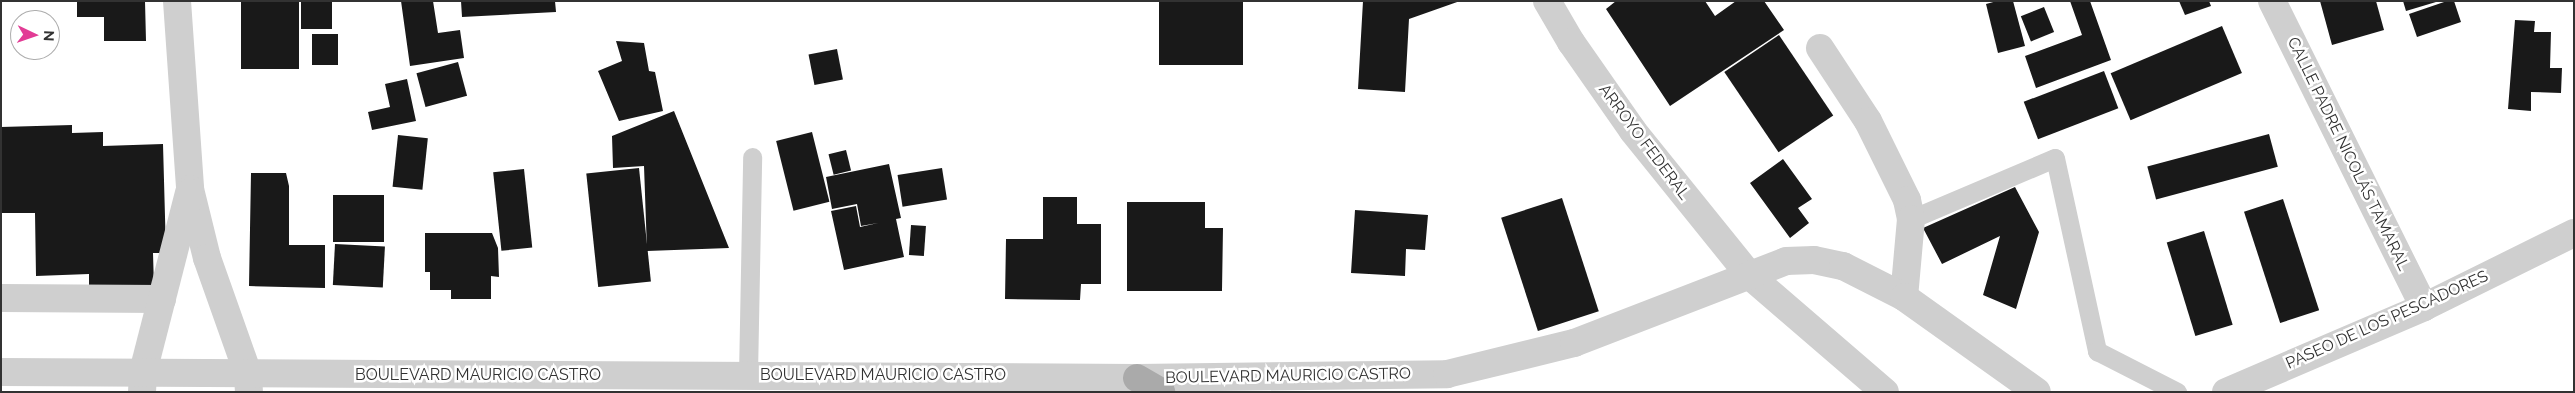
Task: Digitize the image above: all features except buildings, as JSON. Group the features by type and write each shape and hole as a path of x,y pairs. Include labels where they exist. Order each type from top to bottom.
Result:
{"main road":[{"path":"1137,378 1161,392"}],"street":[{"path":"177,1 190,189 207,258 249,383"},
{"name":"ARROYO FEDERAL","path":"1547,1 1571,42 1633,131 1750,276 1885,392"},
{"name":"CALLE PADRE NICOLÁS TAMARAL","path":"2272,1 2424,307"},
{"path":"1820,48 1868,121 1890,160 1907,200 1911,219 1904,297"},
{"path":"143,382 190,189"},
{"name":"PASEO DE LOS PESCADORES","path":"2226,392 2424,307 2574,233"},
{"path":"1750,276 1786,262 1814,260 1843,266 1904,297 2037,392"},
{"name":"BOULEVARD MAURICIO CASTRO","path":"1,372 143,382 249,383 748,375 1137,378 1447,374 1574,343 1750,276"},
{"path":"1,298 162,299"}],"lane":[{"path":"748,375 752,157"},
{"path":"1911,219 2055,158 2097,351 2177,392"}]}
